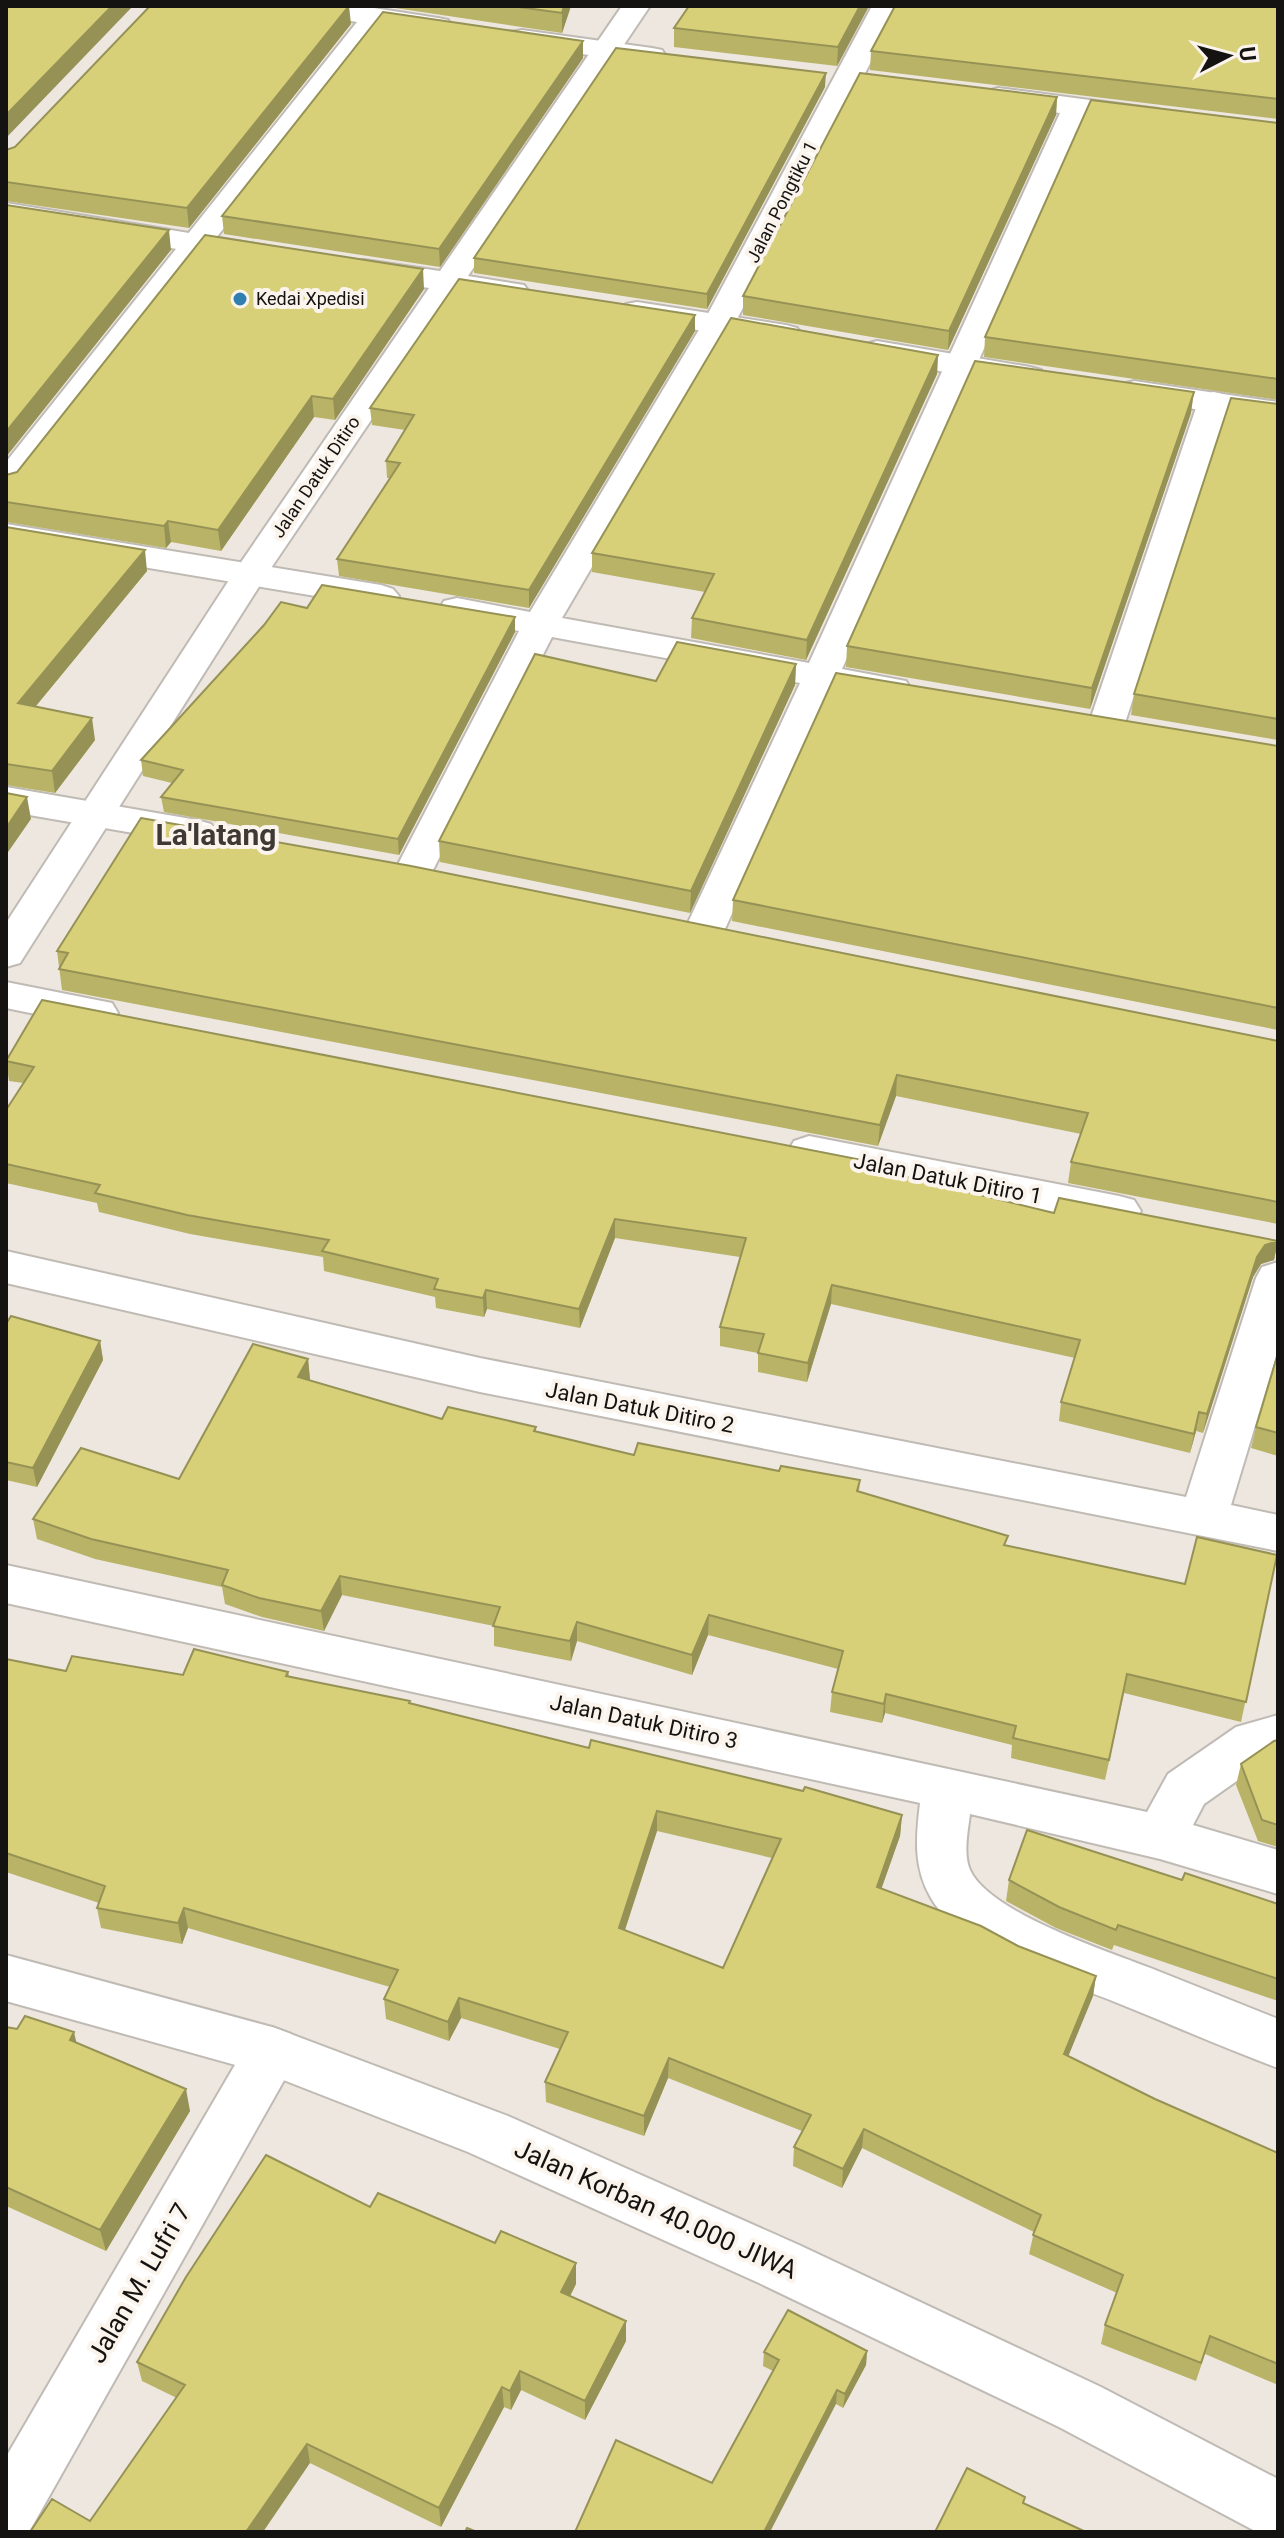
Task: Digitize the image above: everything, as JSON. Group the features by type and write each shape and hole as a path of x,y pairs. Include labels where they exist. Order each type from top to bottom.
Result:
{"street":[{"path":"306,6 467,30"},
{"name":"Jalan Datuk Ditiro","path":"6,954 250,574 636,6"},
{"name":"Jalan Pongtiku 1","path":"413,872 541,623 719,323 886,6"},
{"path":"6,484 375,17"},
{"path":"498,34 680,59"},
{"path":"816,76 881,84"},
{"path":"971,94 1168,117"},
{"path":"748,939 690,926 822,677 958,366 1077,107"},
{"path":"6,212 291,258"},
{"path":"338,265 538,296"},
{"path":"613,307 809,339"},
{"path":"854,347 1067,382"},
{"path":"1111,388 1278,412"},
{"path":"1106,726 1214,402"},
{"path":"6,534 541,623 933,696"},
{"path":"6,799 231,837"},
{"path":"6,995 132,1020"},
{"name":"Jalan Datuk Ditiro 1","path":"775,1145 1152,1218"},
{"path":"1203,1519 1273,1253"},
{"name":"Jalan Datuk Ditiro 2","path":"6,1267 480,1375 1278,1533"},
{"name":"Jalan Datuk Ditiro 3","path":"6,1584 947,1788 1160,1837 1278,1872"},
{"path":"1160,1837 1186,1789 1254,1742 1278,1736"},
{"path":"947,1788 941,1864 951,1885 970,1907 998,1926 1072,1960 1278,2044"},
{"name":"Jalan Korban 40.000 JIWA","path":"6,1978 272,2051 488,2134 779,2264 1080,2407 1278,2511"},
{"name":"Jalan M. Lufri 7","path":"6,2514 272,2051"}],"building":[{"path":"6,6 112,6 6,115"},
{"path":"150,6 349,6 187,208 6,182 6,150 15,147"},
{"path":"511,6 564,6 562,13"},
{"path":"689,6 860,6 838,47 674,28"},
{"path":"895,6 1278,6 1278,99 871,51"},
{"path":"383,12 583,41 439,249 222,216"},
{"path":"616,48 826,73 707,294 474,258"},
{"path":"860,73 1057,97 949,331 743,296"},
{"path":"1091,100 1278,123 1278,379 985,337"},
{"path":"6,205 169,230 6,432"},
{"path":"205,235 423,269 333,399 312,396 218,530 168,521 164,526 6,502 6,475 17,472"},
{"path":"459,279 695,315 529,590 337,559 400,463 386,461 414,415 370,408"},
{"path":"731,318 938,355 807,640 692,618 714,574 592,553"},
{"path":"975,361 1194,392 1092,688 847,646"},
{"path":"1231,398 1278,404 1278,719 1134,694"},
{"path":"6,527 145,550 18,703 92,718 52,771 6,764"},
{"path":"322,585 515,617 398,839 161,797 183,770 141,760 264,625 281,602 307,608"},
{"path":"677,642 796,664 691,891 439,841 535,654 656,681"},
{"path":"836,673 1278,746 1278,1008 733,900"},
{"path":"6,793 27,797 6,828"},
{"path":"141,818 411,866 1278,1041 1278,1202 1071,1162 1088,1113 897,1075 880,1125 59,969 68,953 57,951"},
{"path":"42,1000 867,1161 866,1167 1054,1213 1059,1198 1278,1241 1265,1245 1257,1257 1207,1414 1199,1412 1194,1434 1061,1402 1080,1340 832,1285 808,1363 758,1353 764,1334 720,1327 746,1238 615,1219 579,1309 486,1290 483,1298 434,1289 438,1279 322,1251 329,1240 187,1215 95,1193 100,1185 6,1164 6,1110 34,1067 6,1061"},
{"path":"11,1316 100,1341 33,1468 6,1462 6,1324"},
{"path":"253,1344 308,1359 298,1377 442,1419 448,1407 536,1427 534,1431 634,1455 638,1443 779,1471 781,1466 860,1480 857,1491 1008,1536 1004,1545 1185,1584 1197,1537 1277,1555 1246,1702 1127,1674 1109,1760 1013,1738 1016,1726 886,1694 884,1704 832,1692 843,1651 709,1615 692,1655 577,1622 570,1641 493,1626 500,1607 340,1576 321,1611 259,1598 222,1585 228,1570 91,1539 33,1519 81,1448 179,1479"},
{"path":"1278,1353 1278,1433 1256,1427"},
{"path":"194,1649 288,1672 286,1676 410,1701 589,1748 591,1740 803,1791 805,1787 902,1815 877,1887 981,1926 1018,1946 1096,1976 1064,2054 1155,2099 1278,2153 1278,2364 1210,2336 1201,2363 1105,2325 1123,2275 1033,2235 1041,2215 864,2129 843,2169 794,2147 811,2115 669,2058 644,2116 545,2082 568,2032 459,1998 448,2022 384,1999 398,1970 184,1908 178,1923 97,1908 105,1886 6,1853 6,1659 66,1671 72,1656 183,1675","holes":["657,1811 781,1839 723,1968 619,1928"]},
{"path":"1278,1740 1278,1825 1262,1820 1241,1764"},
{"path":"1027,1830 1182,1880 1185,1873 1278,1904 1278,1979 1118,1925 1116,1930 1059,1907 1009,1880"},
{"path":"25,2016 74,2032 70,2040 186,2089 100,2230 6,2187 6,2027 17,2029"},
{"path":"266,2155 370,2207 378,2193 495,2243 501,2231 576,2263 561,2292 626,2321 585,2401 520,2371 510,2391 502,2387 439,2508 307,2444 246,2532 30,2532 52,2499 90,2521 185,2385 137,2362 186,2277"},
{"path":"788,2310 867,2351 845,2394 837,2390 764,2532 575,2532 616,2440 712,2483 779,2360 764,2352"},
{"path":"967,2468 1025,2497 1023,2503 1086,2532 935,2532"}],"place":[{"name":"Kedai Xpedisi","path":"240,299"}],"district":[{"name":"La'latang","path":"216,835"}]}
